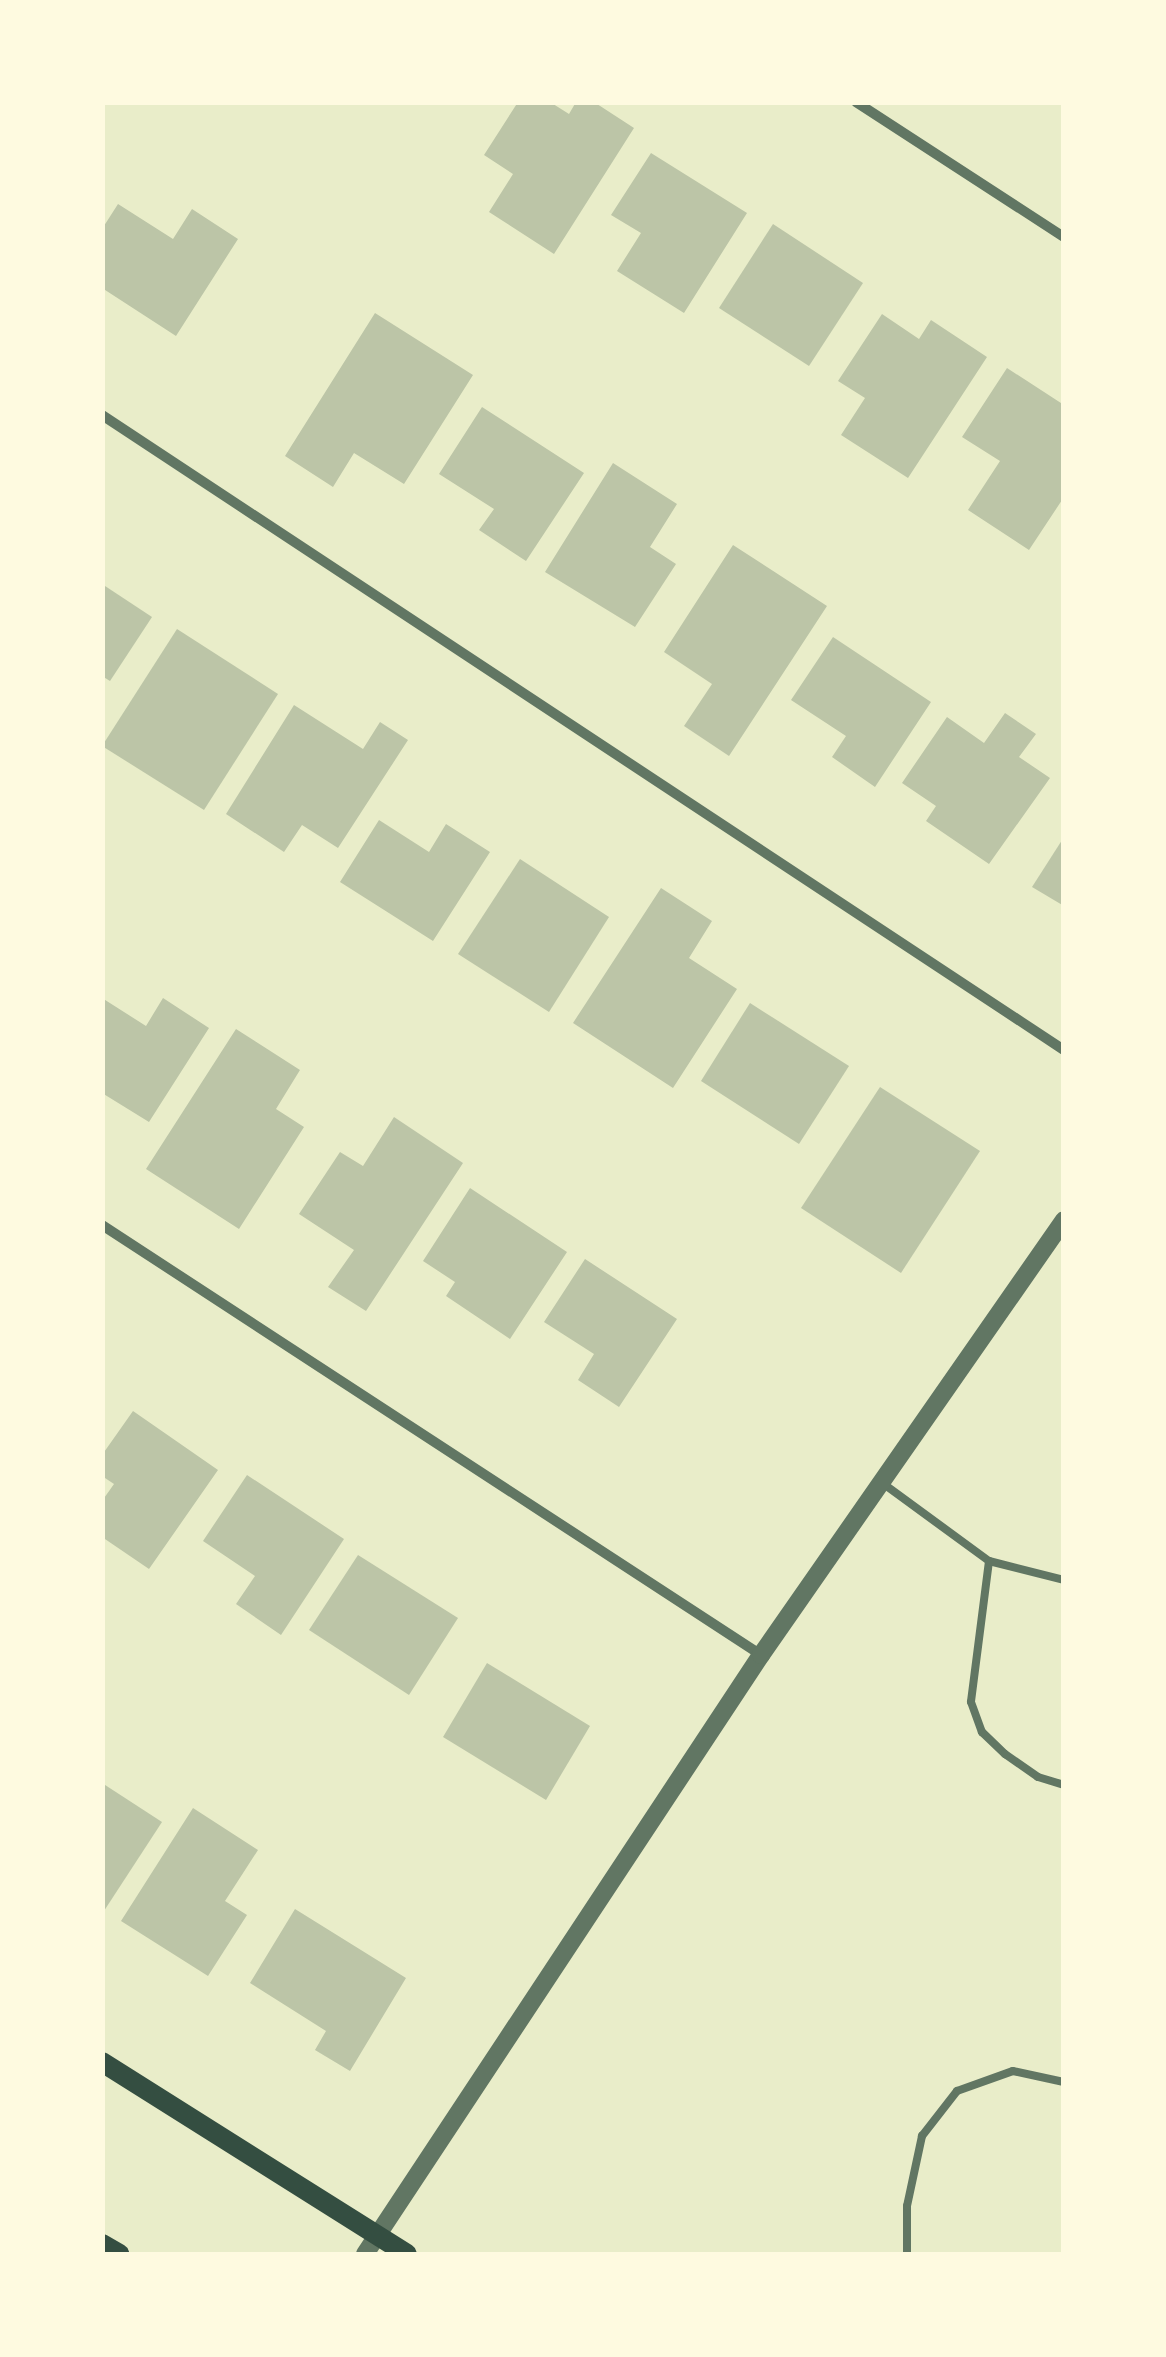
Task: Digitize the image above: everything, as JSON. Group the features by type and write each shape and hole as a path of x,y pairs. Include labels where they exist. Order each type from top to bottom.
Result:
{"main road":[{"path":"102,2062 406,2254"},
{"path":"102,2244 119,2254"}],"street":[{"path":"856,102 1064,236"},
{"path":"102,415 1064,1050"},
{"path":"366,2254 761,1655 1064,1220"},
{"path":"102,1225 761,1655"}],"lane":[{"path":"882,1482 989,1561 1064,1580"},
{"path":"989,1561 970,1702 982,1732 1005,1754 1038,1776 1064,1786"},
{"path":"907,2254 907,2206 922,2136 957,2091 1013,2071 1064,2082"}],"building":[{"path":"518,102 550,102 569,114 576,102 594,102 634,128 554,254 489,212 513,174 484,155"},
{"path":"651,153 747,213 684,313 617,271 641,233 611,215"},
{"path":"118,204 173,239 192,209 238,239 176,336 102,288 102,229"},
{"path":"773,224 863,283 809,366 719,308"},
{"path":"375,313 473,375 404,484 354,453 333,487 285,456"},
{"path":"882,314 919,339 931,320 987,357 908,478 841,435 865,398 838,381"},
{"path":"1007,368 1064,405 1064,497 1029,550 968,510 1000,461 962,437"},
{"path":"482,407 584,473 526,561 479,530 494,509 439,474"},
{"path":"613,463 677,504 650,547 676,564 635,627 545,572"},
{"path":"733,545 827,606 729,756 684,726 712,684 664,652"},
{"path":"102,584 152,617 110,681 102,676"},
{"path":"177,629 278,694 204,810 102,746"},
{"path":"833,637 931,702 875,787 832,757 846,736 791,700"},
{"path":"294,705 363,749 380,722 408,740 338,848 302,825 284,852 226,814"},
{"path":"1005,713 1036,734 1019,757 1050,778 989,864 926,821 936,806 902,783 947,717 984,743"},
{"path":"379,820 429,852 446,824 490,852 433,941 340,882"},
{"path":"1064,837 1064,906 1032,887"},
{"path":"520,859 609,917 549,1012 458,954"},
{"path":"661,888 712,921 689,958 737,989 673,1088 573,1023"},
{"path":"102,998 146,1026 163,998 209,1028 149,1122 102,1093"},
{"path":"750,1003 849,1066 799,1144 701,1081"},
{"path":"236,1029 300,1070 276,1109 304,1127 239,1229 146,1169"},
{"path":"880,1087 980,1151 901,1273 801,1208"},
{"path":"394,1117 463,1163 366,1311 328,1287 354,1250 299,1214 340,1152 363,1166"},
{"path":"470,1188 567,1252 510,1339 446,1296 455,1282 423,1261"},
{"path":"585,1259 677,1319 619,1407 578,1380 594,1354 544,1322"},
{"path":"133,1411 218,1470 149,1569 102,1537 102,1501 114,1484 102,1476 102,1455"},
{"path":"247,1475 344,1539 281,1635 236,1604 255,1576 203,1541"},
{"path":"358,1555 458,1618 409,1695 309,1630"},
{"path":"487,1663 590,1726 546,1800 443,1737"},
{"path":"102,1783 162,1822 102,1914"},
{"path":"193,1808 258,1850 225,1901 247,1915 208,1976 121,1921"},
{"path":"295,1909 406,1978 350,2071 315,2050 326,2031 250,1983"}]}
